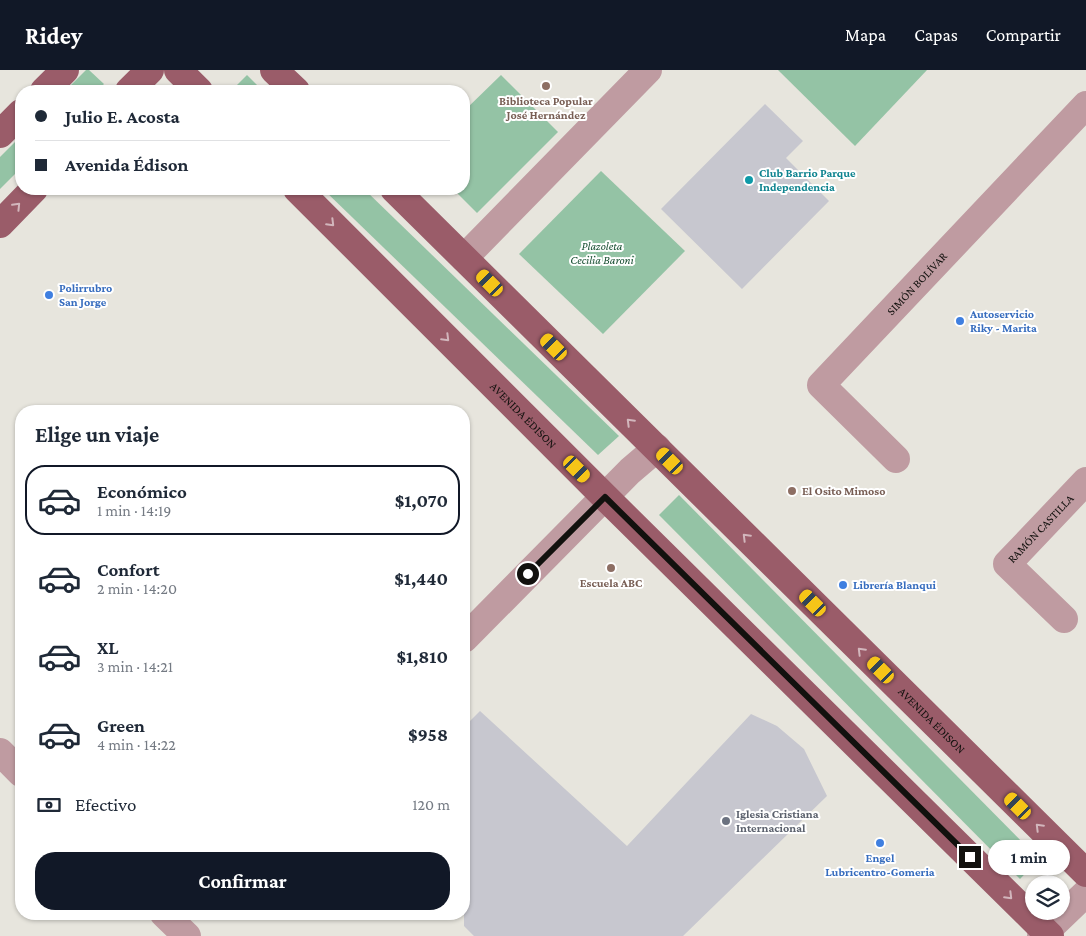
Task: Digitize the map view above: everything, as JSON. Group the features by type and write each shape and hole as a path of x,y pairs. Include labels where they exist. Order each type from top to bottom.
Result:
{"main road":[{"path":"50,85 66,70"},
{"path":"135,85 150,70"},
{"path":"178,70 193,85"},
{"path":"274,70 290,85"},
{"path":"0,134 15,119"},
{"path":"0,224 28,195"},
{"name":"AVENIDA ÉDISON","path":"303,195 1046,934"},
{"name":"AVENIDA ÉDISON","path":"400,195 1086,873"}],"street":[{"path":"464,258 648,70"},
{"name":"SIMÓN BOLÍVAR","path":"896,459 821,385 1086,105"},
{"path":"470,633 630,471 657,448"},
{"name":"RAMÓN CASTILLA","path":"1064,619 1007,564 1086,481"},
{"path":"0,752 15,767"},
{"path":"1046,934 1086,893"}],"green space":[{"path":"86,70 89,70 104,84 103,85 71,85"},
{"path":"778,70 927,70 855,146"},
{"path":"247,75 257,85 237,85"},
{"path":"501,75 558,132 477,213 459,195 470,195 470,105"},
{"path":"15,142 15,174 0,189 0,157"},
{"name":"Plazoleta Cecilia Baroni","path":"601,171 685,251 603,334 519,254"},
{"path":"329,195 370,195 619,436 598,455"},
{"path":"679,495 1039,859 1020,879 659,515"}],"building":[{"name":"Club Barrio Parque Independencia","path":"765,104 803,141 786,158 829,201 742,289 661,209"},
{"name":"Iglesia Cristiana Internacional","path":"480,711 627,846 751,714 777,726 804,749 827,796 683,936 474,936 464,926 464,920 470,920 470,721"}],"place":[{"name":"Biblioteca Popular José Hernández","path":"546,86"},
{"name":"Club Barrio Parque Independencia","path":"749,180"},
{"name":"Polirrubro San Jorge","path":"49,295"},
{"name":"Autoservicio Riky - Marita","path":"960,321"},
{"name":"El Osito Mimoso","path":"792,491"},
{"name":"Escuela ABC","path":"611,568"},
{"name":"Librería Blanqui","path":"843,585"},
{"name":"Iglesia Cristiana Internacional","path":"726,821"},
{"name":"Engel Lubricentro-Gomeria","path":"880,843"}],"route":[{"path":"528,574 605,497 970,857"}]}
